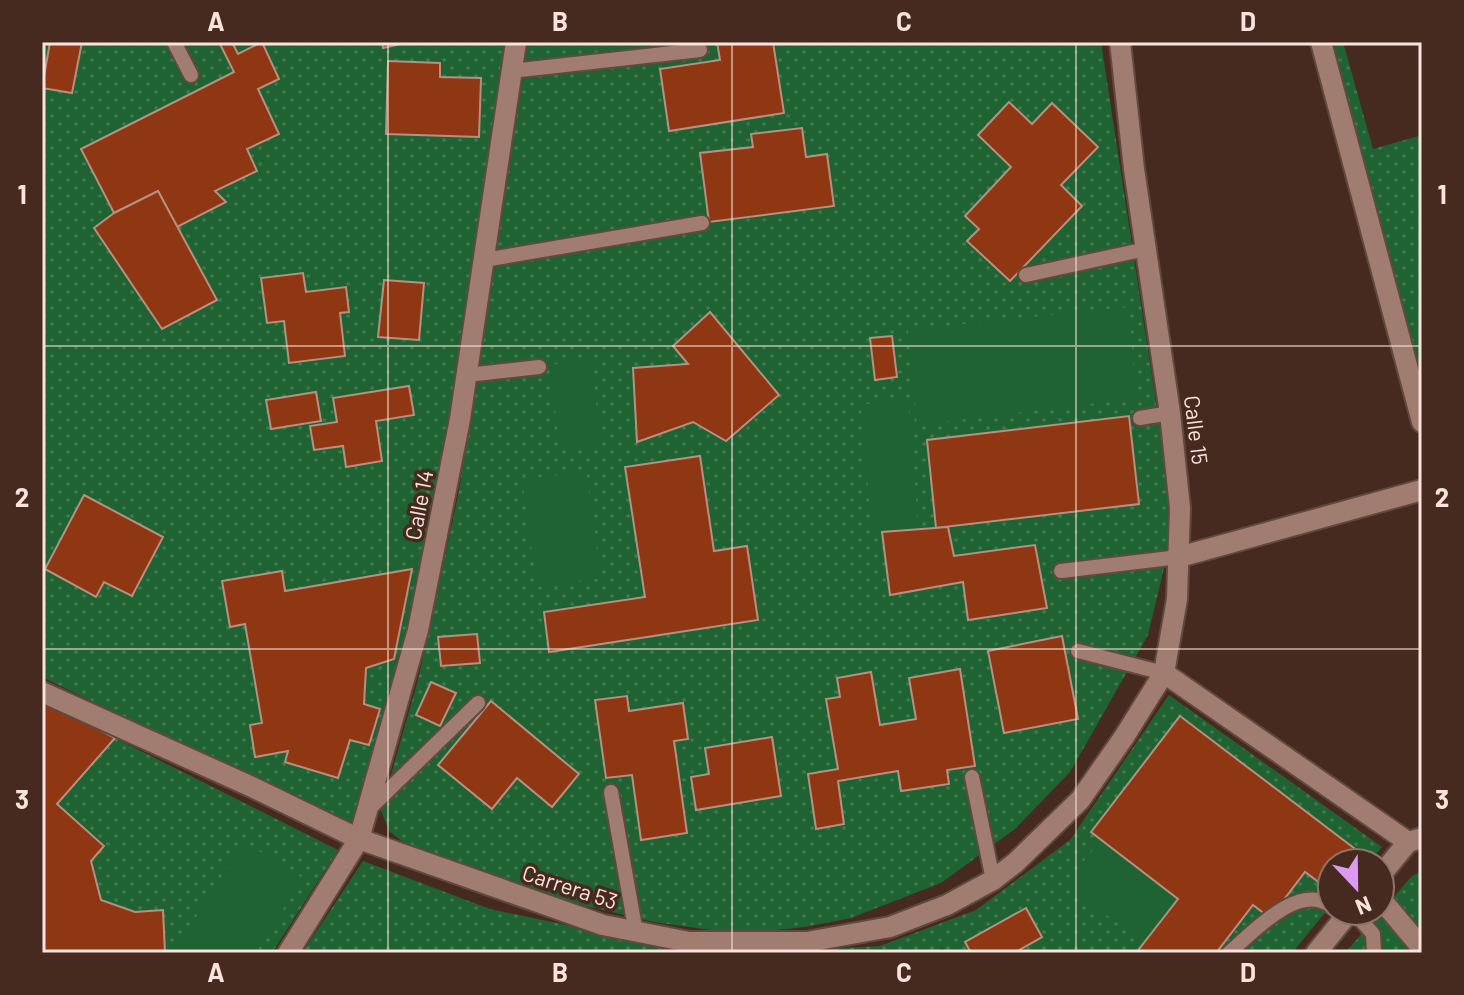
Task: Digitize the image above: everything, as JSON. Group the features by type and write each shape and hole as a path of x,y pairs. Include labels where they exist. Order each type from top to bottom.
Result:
{"street":[{"name":"Calle 14","path":"288,953 359,839 418,630 467,375 516,42"},
{"name":"Calle 15","path":"1080,800 1164,673 1177,599 1180,508 1120,42"},
{"path":"1321,42 1422,422"},
{"path":"1179,557 1422,490"},
{"path":"1164,673 1415,840 1396,860"},
{"name":"Carrera 53","path":"42,692 359,839 603,925 693,948 807,942 890,927 947,905 993,880 1080,800"},
{"path":"1396,917 1422,948"},
{"path":"1316,953 1333,927"}],"lane":[{"path":"174,42 191,75"},
{"path":"511,71 700,50"},
{"path":"484,260 702,223"},
{"path":"1026,275 1146,249"},
{"path":"467,375 539,367"},
{"path":"1140,418 1170,413"},
{"path":"1061,571 1179,557"},
{"path":"1078,651 1164,673"},
{"path":"367,811 478,703"},
{"path":"972,777 993,880"},
{"path":"611,792 636,933"},
{"path":"1229,953 1289,904 1316,900"},
{"path":"1364,927 1373,934 1374,953"}],"green space":[{"path":"42,42 507,42 438,502 411,623 352,828 42,677"},
{"path":"528,42 1101,42 1168,481 1171,539 1148,635 1070,772 1015,829 941,883 851,918 805,927 739,934 654,922 506,887 412,849 389,831 381,810 418,680 458,496"},
{"path":"1328,42 1343,42 1373,149 1422,135 1422,384 1397,284"},
{"path":"1129,307 1136,398 917,425 908,330"},
{"path":"591,360 601,445 560,450 550,365"},
{"path":"908,398 918,527 872,533 861,405"},
{"path":"586,471 601,578 537,587 522,480"},
{"path":"1169,695 1382,847 1316,847 1316,924 1292,953 948,953 942,948 936,953 755,953 880,946 976,910 1070,840"},
{"path":"42,704 338,850 272,953 42,953"},
{"path":"1101,840 1178,899 1144,943 1065,884"},
{"path":"243,841 302,878 256,953 182,953 176,950"},
{"path":"363,861 490,909 700,953 302,953"},
{"path":"1422,871 1422,953 1345,953 1368,927 1396,927 1396,894 1412,876"}],"building":[{"path":"50,42 82,42 72,93 42,88"},
{"path":"219,42 232,42 238,54 262,42 279,79 258,89 279,134 247,149 257,171 215,191 226,202 177,227 158,191 114,213 81,149 234,72"},
{"path":"382,42 409,42 383,48"},
{"path":"717,42 773,42 784,113 669,131 660,69 720,60"},
{"path":"388,61 440,63 440,77 481,78 479,137 386,134"},
{"path":"1009,102 1032,124 1052,103 1098,147 1061,185 1082,206 1010,281 967,241 979,229 965,216 1011,167 978,135"},
{"path":"802,128 806,157 827,154 834,206 709,222 700,153 753,147 751,134"},
{"path":"158,191 217,300 162,329 94,228 114,213"},
{"path":"303,273 306,292 346,287 349,312 340,313 345,356 289,363 284,321 267,323 261,278"},
{"path":"384,280 424,283 419,340 378,337"},
{"path":"710,312 779,395 726,441 693,422 637,442 633,368 688,364 673,346"},
{"path":"892,336 897,377 875,380 870,338"},
{"path":"409,386 414,415 376,421 382,461 346,467 343,446 314,450 310,426 337,422 333,398"},
{"path":"316,392 321,421 271,429 266,400"},
{"path":"1129,416 1139,504 936,528 927,440"},
{"path":"700,456 714,551 747,546 758,620 549,652 544,612 645,597 625,467"},
{"path":"84,495 163,537 132,596 104,582 96,597 45,569"},
{"path":"948,527 954,556 1035,545 1047,608 968,620 963,582 890,595 882,532"},
{"path":"412,569 394,659 366,668 364,704 380,709 369,745 350,740 338,778 285,762 288,751 255,757 250,725 262,723 245,624 230,627 222,581 282,571 285,591"},
{"path":"477,634 480,663 441,666 438,637"},
{"path":"1062,636 1078,719 1004,733 988,651"},
{"path":"960,669 975,766 947,770 949,784 901,791 898,771 838,781 844,824 816,829 808,774 838,769 826,699 840,697 837,678 871,672 880,725 916,719 909,678"},
{"path":"431,682 456,693 440,726 416,715"},
{"path":"627,696 629,711 683,703 688,739 674,741 687,833 641,840 632,775 606,778 595,700"},
{"path":"44,700 115,738 57,804 104,846 91,861 101,900 135,912 163,910 165,953 42,953"},
{"path":"491,701 579,774 552,807 517,778 492,809 438,765"},
{"path":"1180,716 1353,847 1316,847 1316,880 1305,872 1270,918 1253,905 1216,953 1136,953 1178,899 1091,832"},
{"path":"772,737 781,796 696,810 691,777 709,774 705,748"},
{"path":"1026,908 1042,937 1014,953 971,953 965,942"}]}
